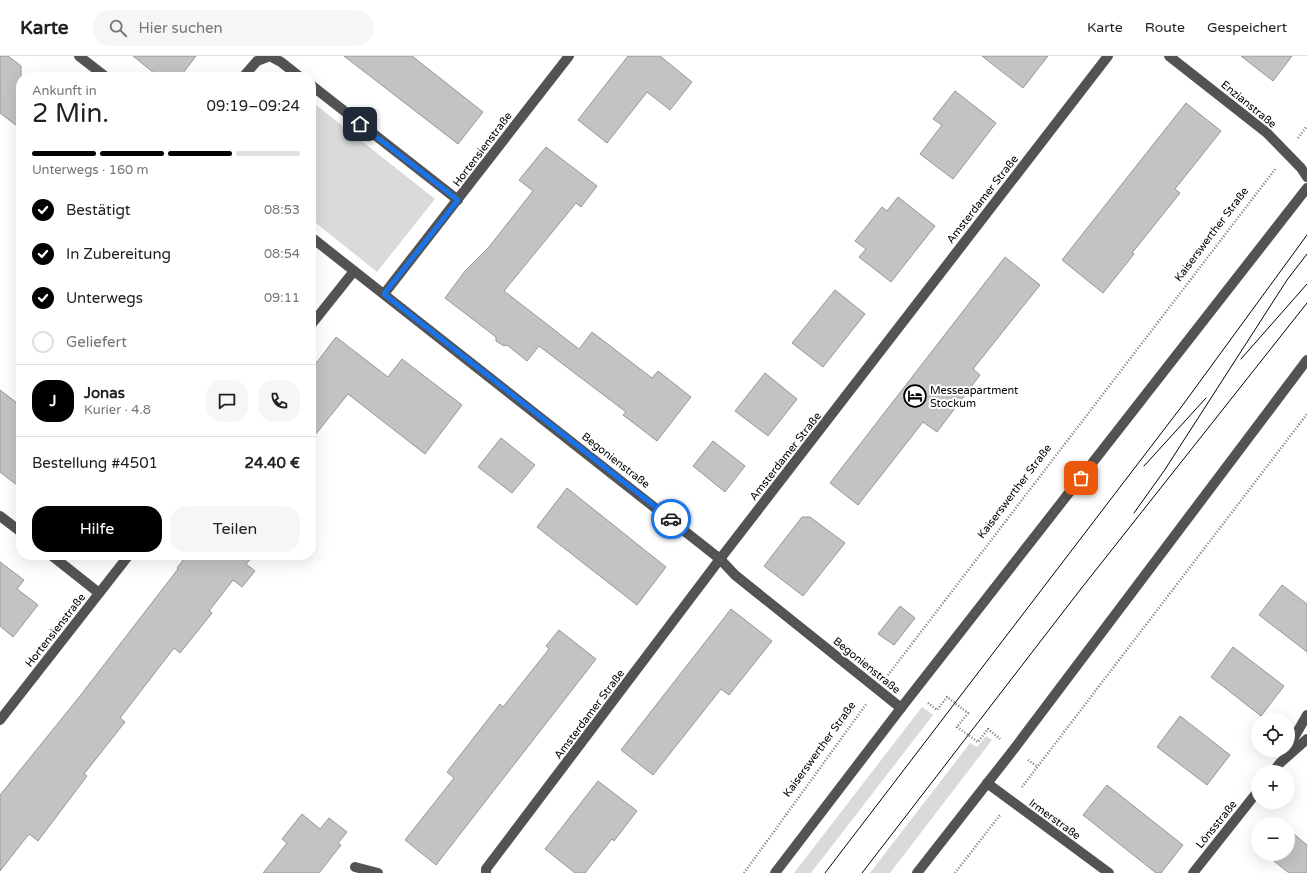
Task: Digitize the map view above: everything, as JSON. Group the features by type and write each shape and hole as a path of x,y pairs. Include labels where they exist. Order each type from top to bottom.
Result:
{"street":[{"path":"79,56 100,72"},
{"path":"247,72 257,61 263,57 270,56 294,72"},
{"name":"Hortensienstraße","path":"384,294 569,56"},
{"name":"Amsterdamer Straße","path":"486,873 486,869 491,862 720,559 1108,56"},
{"name":"Enzianstraße","path":"1169,56 1267,133 1301,168 1307,177"},
{"path":"316,89 458,200"},
{"path":"775,873 901,708 1307,188"},
{"name":"Begonienstraße","path":"316,241 720,559 735,575 901,708"},
{"path":"316,319 354,271"},
{"path":"917,873 1014,749 1307,360"},
{"path":"0,516 16,528"},
{"path":"57,560 100,593"},
{"name":"Hortensienstraße","path":"0,720 125,560"},
{"path":"1295,736 1307,715"},
{"path":"1280,763 1307,739"},
{"path":"1280,763 1283,757"},
{"name":"Irmerstraße","path":"987,783 1010,802 1109,873"},
{"name":"Lönsstraße","path":"1199,871 1251,800"},
{"path":"355,867 378,873"}],"path":[{"name":"Kaiserswerther Straße","path":"744,873 877,689 890,674 1307,126"},
{"path":"955,873 1038,767 1307,414"},
{"path":"890,674 937,710 947,697 968,713 957,727 978,742 988,729 1038,767"}],"shaded area":[{"path":"316,105 435,199 377,272 316,223"},
{"path":"922,707 933,715 811,873 794,873"},
{"path":"986,736 992,740 890,873 870,873 970,743 977,747"}],"building":[{"path":"0,56 8,56 21,66 21,72 16,72 16,125 0,113"},
{"path":"133,56 196,56 184,72 153,72"},
{"path":"344,56 412,56 483,112 458,144"},
{"path":"628,56 660,56 692,82 670,110 647,92 607,143 578,120"},
{"path":"982,56 1048,56 1023,88"},
{"path":"1241,56 1292,56 1273,81"},
{"path":"955,91 996,123 953,179 920,154 942,125 933,119"},
{"path":"1186,103 1221,131 1175,189 1180,193 1132,253 1134,254 1103,293 1062,260"},
{"path":"546,147 597,186 581,207 576,203 504,291 579,349 592,332 652,378 658,371 691,397 657,441 623,415 626,412 539,346 527,361 507,345 504,346 496,341 496,337 445,298 465,271 489,247 533,191 519,180"},
{"path":"898,197 935,226 891,282 859,257 866,249 855,241 882,207 887,211"},
{"path":"1005,257 1040,285 973,369 980,375 937,432 923,422 858,505 830,483"},
{"path":"835,290 865,314 823,367 792,343"},
{"path":"336,337 388,377 402,359 462,405 425,454 348,394 316,434 316,363"},
{"path":"765,373 797,399 768,436 735,411"},
{"path":"0,390 16,402 16,484 0,472"},
{"path":"501,438 535,465 512,493 478,467"},
{"path":"713,441 745,466 725,492 693,466"},
{"path":"567,488 666,567 637,605 537,527"},
{"path":"802,517 810,517 845,543 803,596 764,566"},
{"path":"183,560 250,560 246,564 255,571 242,587 233,580 209,611 212,613 180,653 174,648 120,718 125,722 84,774 87,776 38,841 29,834 0,871 0,795 80,696 178,569 177,568"},
{"path":"0,562 24,580 17,589 38,605 13,637 0,626"},
{"path":"1282,585 1307,604 1307,652 1259,615"},
{"path":"900,606 915,618 894,645 878,634"},
{"path":"731,609 772,641 729,695 721,689 653,775 621,750"},
{"path":"559,630 596,659 436,865 405,840 454,778 447,772 500,704 503,707 549,649 546,646"},
{"path":"1233,647 1284,686 1263,713 1257,713 1211,677"},
{"path":"1180,716 1230,755 1207,785 1157,747"},
{"path":"598,781 637,811 614,841 612,839 585,873 575,873 545,849"},
{"path":"1107,785 1183,845 1161,873 1156,873 1083,815"},
{"path":"302,814 320,829 329,818 347,832 338,843 341,845 319,873 263,873 287,843 282,839"},
{"path":"1295,835 1307,845 1307,873 1289,873 1274,861 1295,861"}],"tram line":[{"path":"825,873 1182,406 1307,235"},
{"path":"1134,513 1164,471 1287,280 1307,254"},
{"path":"1241,359 1307,284"},
{"path":"862,873 1080,590 1307,303"},
{"path":"1144,466 1206,398"}],"way so far":[{"path":"671,519 720,559 735,575 901,708 1081,478"}],"place":[{"name":"Messeapartment Stockum","path":"915,396"}],"route":[{"path":"360,124 458,200 384,294 671,519"}]}
